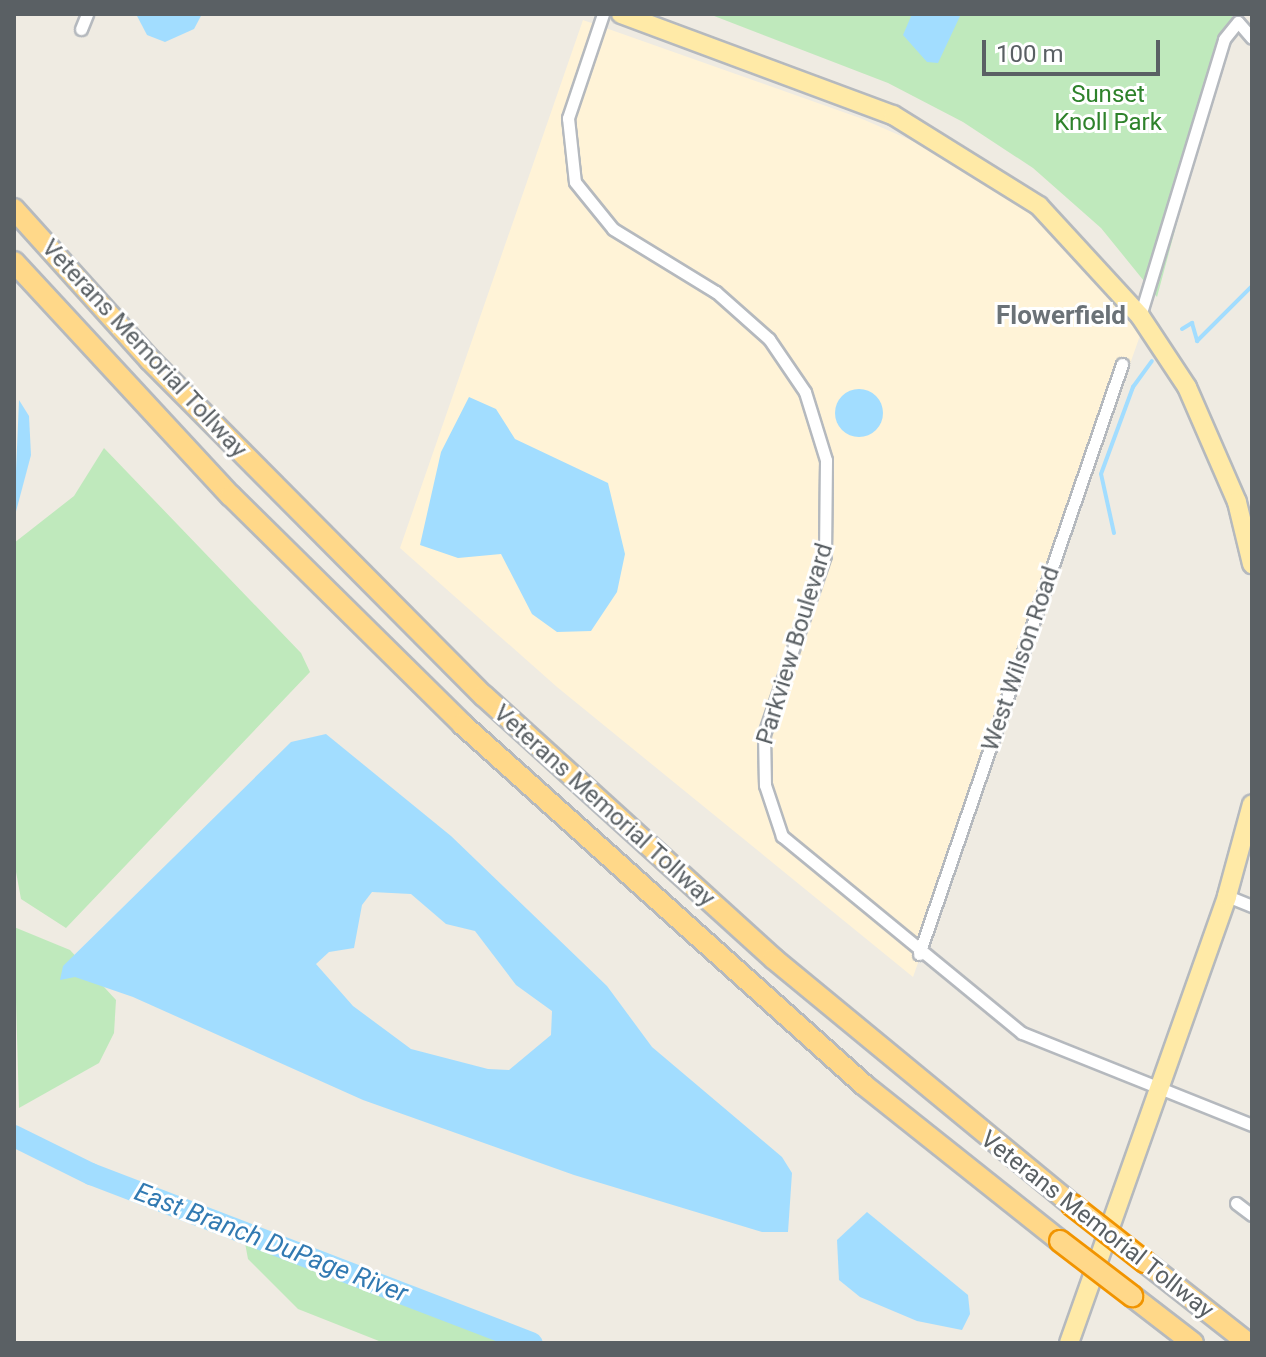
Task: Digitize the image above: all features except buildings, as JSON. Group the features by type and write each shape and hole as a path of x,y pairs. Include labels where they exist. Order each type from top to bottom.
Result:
{"highway":[{"name":"Veterans Memorial Tollway","path":"14,209 150,360 484,696 774,959 1072,1205 1248,1343"},
{"name":"Veterans Memorial Tollway","path":"14,262 231,496 462,724 864,1085 1193,1343"},
{"path":"1150,1266 1185,1281 1252,1329"}],"main road":[{"path":"621,14 852,97 936,137 1039,206 1140,316 1218,451 1252,564"},
{"path":"1069,1343 1189,996 1227,896 1252,804"}],"street":[{"path":"81,29 87,14"},
{"name":"Parkview Boulevard","path":"603,14 568,118 575,182 613,229 716,292 769,339 805,392 826,460 825,555 764,734 775,819 802,859 1022,1033 1252,1125"},
{"path":"1140,316 1224,39 1238,22 1252,38"},
{"name":"West Wilson Road","path":"919,954 1122,364"},
{"path":"1227,896 1252,906"},
{"path":"1236,1203 1252,1215"}],"shaded area":[{"path":"583,20 860,118 979,170 1036,215 1142,330 913,977 557,687 400,548"}],"green space":[{"name":"Sunset Knoll Park","path":"709,14 1233,14 1157,297 1101,228 1033,168 963,122 888,83"},
{"path":"104,448 301,653 310,672 66,928 21,899 14,861 14,543 74,496"},
{"path":"14,927 70,950 116,1000 114,1033 99,1063 19,1108"},
{"path":"245,1243 504,1343 384,1343 298,1309 248,1259"}],"water":[{"path":"136,14 202,14 194,29 165,42 147,35"},
{"path":"912,14 961,14 938,63 927,62 903,35"},
{"path":"859,389 876,396 883,413 876,430 859,437 842,430 835,413 842,396"},
{"path":"469,397 496,409 515,439 608,483 625,554 617,592 591,631 557,632 532,614 501,554 458,558 420,545 441,452"},
{"path":"19,400 29,416 31,455 14,519"},
{"path":"326,734 451,836 607,986 652,1047 782,1157 792,1173 788,1232 762,1232 574,1175 363,1100 133,997 75,977 60,980 63,966 291,742","holes":["372,892 411,894 446,924 475,931 516,985 552,1011 551,1035 509,1070 488,1069 411,1049 353,1006 316,964 329,952 354,948 362,905"]},
{"path":"867,1212 968,1295 970,1314 962,1330 917,1321 860,1297 839,1280 837,1240"}],"waterway":[{"path":"1182,329 1192,323 1197,341 1252,286"},
{"path":"1114,533 1101,474 1133,387 1152,361"},
{"name":"East Branch DuPage River","path":"14,1136 91,1174 532,1343"}],"district":[{"name":"Flowerfield","path":"1061,316"}]}
